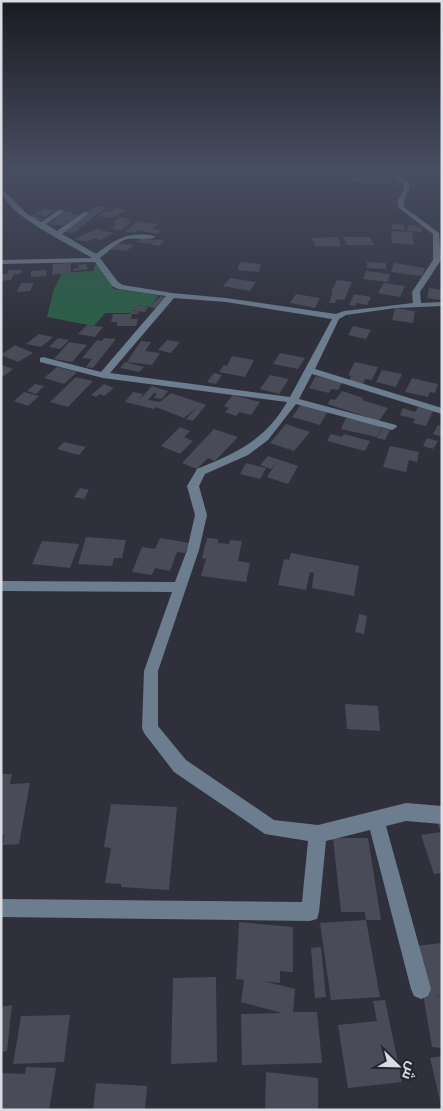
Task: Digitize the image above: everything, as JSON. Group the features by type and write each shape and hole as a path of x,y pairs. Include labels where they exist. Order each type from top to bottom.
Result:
{"street":[{"path":"57,234 72,223"},
{"path":"417,305 416,292 430,273 436,260 436,233 423,223"},
{"path":"42,224 97,259 115,284 121,287 172,295 226,300 338,317"},
{"path":"1,262 97,259 119,239 135,236 152,237"},
{"path":"103,374 172,295"},
{"path":"442,304 344,313 338,317 293,400 264,438 244,453 201,472 193,486 200,515 193,550 151,672 150,728 180,766 271,828 318,834 406,812 442,815"},
{"path":"43,360 103,374 293,400 392,427"},
{"path":"310,370 442,411"},
{"path":"1,586 180,587"},
{"path":"376,820 421,989"},
{"path":"1,908 310,912 318,834"}],"green space":[{"path":"96,263 114,289 159,295 150,307 138,305 130,313 105,313 94,326 47,317 54,289 62,273 93,271"}],"building":[{"path":"50,223 67,223 62,226 48,224"},
{"path":"76,223 86,223 74,233 64,232"},
{"path":"113,223 126,223 122,226 131,223 121,230 112,229 116,223"},
{"path":"135,223 158,224 152,229 161,230 157,234 137,230 134,233 125,232"},
{"path":"392,224 404,225 404,230 392,229"},
{"path":"409,225 422,228 421,232 407,231"},
{"path":"97,229 114,233 101,240 94,238 87,242 74,239"},
{"path":"391,231 412,232 414,245 392,243"},
{"path":"338,237 341,246 315,246 312,238"},
{"path":"343,237 370,237 374,245 347,245"},
{"path":"141,238 154,240 149,244 136,242"},
{"path":"154,240 164,240 160,246 151,245"},
{"path":"115,243 133,245 127,251 109,249"},
{"path":"240,262 261,264 259,272 237,270"},
{"path":"367,262 386,263 386,269 367,268"},
{"path":"71,263 71,273 52,275 53,264"},
{"path":"394,263 425,268 422,276 391,272"},
{"path":"86,264 88,269 74,271 73,269 79,268 78,265"},
{"path":"9,270 22,270 20,274 14,274 11,280 1,281 1,274 7,274"},
{"path":"47,270 46,276 31,277 31,271"},
{"path":"366,271 390,274 388,282 363,279"},
{"path":"230,278 256,282 250,291 223,286"},
{"path":"337,280 352,282 344,300 337,299 335,303 329,303 333,291 331,291"},
{"path":"21,283 34,283 30,291 17,292"},
{"path":"384,283 405,286 400,297 378,293"},
{"path":"429,288 442,290 442,300 427,298"},
{"path":"296,294 320,298 315,308 290,303"},
{"path":"354,294 371,297 367,305 357,303 355,306 349,305"},
{"path":"161,296 166,297 155,308 149,307"},
{"path":"136,305 148,307 145,312 132,310"},
{"path":"395,308 415,311 413,323 392,320"},
{"path":"131,311 139,311 138,314 132,314 131,319 138,319 136,326 117,326 117,322 111,322 113,314 130,314"},
{"path":"87,325 103,327 95,337 78,334"},
{"path":"353,326 371,330 366,339 348,335"},
{"path":"39,334 53,337 41,347 26,344"},
{"path":"58,338 69,340 60,349 49,347"},
{"path":"104,338 116,339 93,368 86,367 92,359 82,358 97,340 102,341"},
{"path":"167,340 180,342 171,353 158,350"},
{"path":"141,341 151,342 145,351 160,353 152,365 127,362"},
{"path":"69,342 87,345 72,362 54,359"},
{"path":"15,345 33,353 18,362 1,355"},
{"path":"280,353 305,358 298,369 273,364"},
{"path":"232,356 254,360 245,377 219,372 224,365 227,366"},
{"path":"125,362 144,367 139,372 120,368"},
{"path":"355,362 378,367 372,380 365,379 363,384 349,381 351,376 348,375"},
{"path":"1,365 13,369 1,378"},
{"path":"57,367 77,372 64,384 44,378"},
{"path":"382,370 402,374 396,387 376,382"},
{"path":"214,373 222,375 216,384 207,382"},
{"path":"270,375 289,379 279,394 260,389"},
{"path":"316,376 342,383 338,390 331,389 329,393 309,388"},
{"path":"76,377 93,381 68,407 50,402"},
{"path":"412,378 438,384 435,393 430,392 428,397 405,392"},
{"path":"35,384 44,386 36,394 27,391"},
{"path":"104,384 114,388 104,396 100,394 96,397 91,395"},
{"path":"152,386 168,391 162,399 154,398 157,394 154,393 148,400 160,402 171,393 206,405 193,421 186,419 197,407 184,418 156,407 154,409 125,402 133,392 143,394 139,400"},
{"path":"342,391 363,398 362,400 388,408 379,421 327,404 331,399 335,400"},
{"path":"24,392 39,396 28,406 14,401"},
{"path":"233,395 260,402 251,415 239,412 236,416 225,412 229,408 224,406"},
{"path":"301,404 328,411 320,425 292,417"},
{"path":"418,407 433,411 426,426 413,423 415,419 400,415 403,408 415,412"},
{"path":"346,418 382,426 377,437 341,429"},
{"path":"286,424 310,432 294,451 270,443"},
{"path":"438,425 442,426 442,437 433,434"},
{"path":"180,427 190,431 184,437 193,441 180,454 161,446"},
{"path":"382,428 390,430 385,440 377,438"},
{"path":"214,429 238,437 215,461 208,458 197,469 182,463"},
{"path":"331,434 342,437 344,434 370,441 365,451 327,441"},
{"path":"427,438 438,441 433,449 423,446"},
{"path":"64,442 86,447 79,455 57,449"},
{"path":"390,446 419,452 417,462 409,460 406,472 383,467"},
{"path":"268,456 298,466 288,484 267,477 276,463 271,469 260,465"},
{"path":"246,463 266,468 260,479 240,474"},
{"path":"80,488 89,490 84,499 74,497"},
{"path":"86,537 126,540 122,558 114,558 112,566 78,564"},
{"path":"160,538 189,543 185,553 177,552 170,571 155,568 152,575 132,572 142,547 155,549"},
{"path":"207,538 218,539 218,543 229,544 230,540 242,541 238,561 250,563 246,582 201,576 206,559 202,558"},
{"path":"42,541 79,544 70,568 32,564"},
{"path":"291,553 359,566 354,596 312,588 314,573 310,572 306,590 278,585 284,559 289,560"},
{"path":"359,614 367,616 364,634 355,632"},
{"path":"345,704 378,706 380,731 347,729"},
{"path":"1,774 12,774 10,784 30,783 19,844 3,845 4,835 1,835"},
{"path":"111,804 177,807 169,890 121,887 121,884 105,883 111,848 104,847"},
{"path":"442,817 442,873 434,874 421,835 441,832 435,818"},
{"path":"333,838 368,838 381,920 366,920 365,912 341,912"},
{"path":"366,920 380,997 331,1000 320,923"},
{"path":"239,922 293,927 293,972 280,971 280,983 263,981 295,989 293,1012 317,1012 322,1063 242,1065 241,1014 282,1013 241,1002 244,980 236,979"},
{"path":"442,943 442,995 435,996 442,996 442,1048 432,1047 415,946"},
{"path":"321,947 326,997 315,998 311,948"},
{"path":"216,977 217,1062 171,1064 173,978"},
{"path":"385,1000 402,1082 348,1088 338,1025 377,1021 373,1001"},
{"path":"12,1005 7,1051 1,1052 1,1007"},
{"path":"70,1015 64,1062 13,1064 21,1016"},
{"path":"442,1056 442,1105 441,1105 430,1058"},
{"path":"26,1067 56,1068 49,1110 1,1110 1,1073 25,1074"},
{"path":"266,1072 318,1078 318,1110 265,1110"},
{"path":"96,1083 147,1086 145,1110 93,1110"}]}
